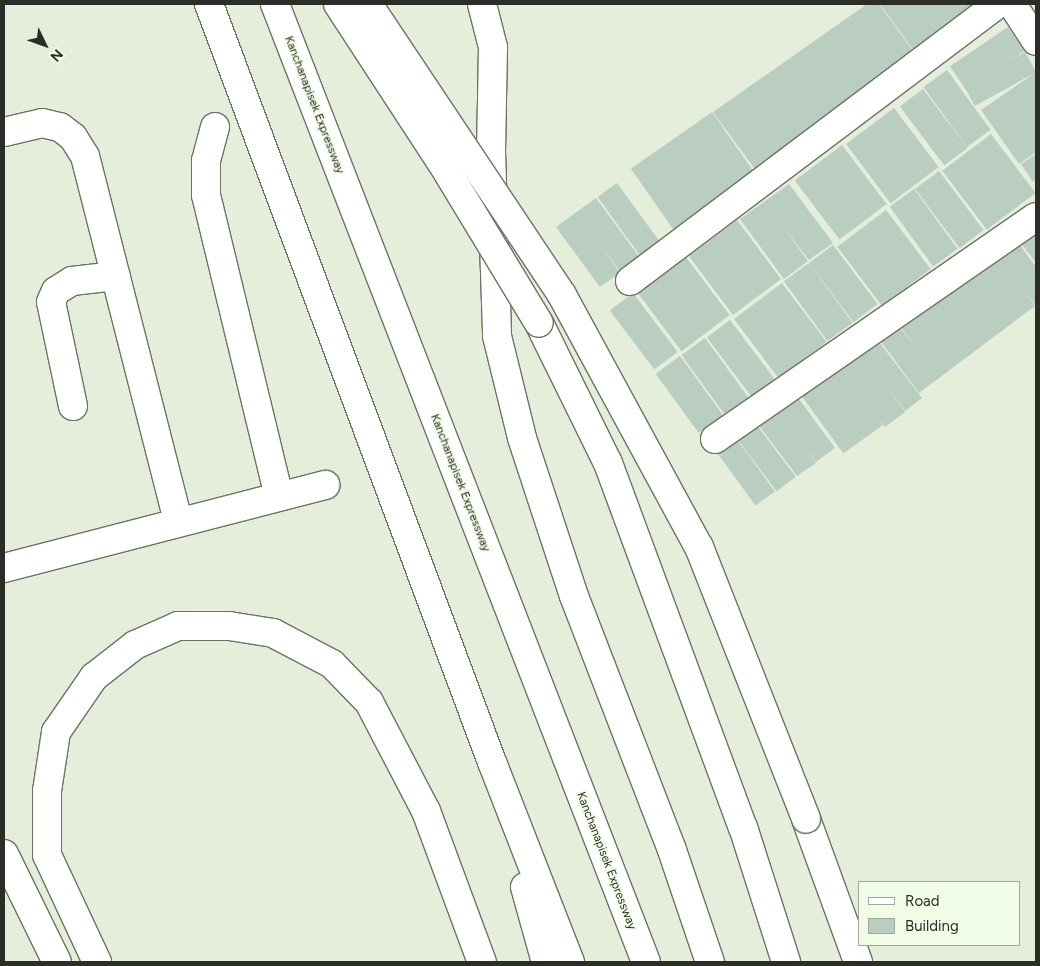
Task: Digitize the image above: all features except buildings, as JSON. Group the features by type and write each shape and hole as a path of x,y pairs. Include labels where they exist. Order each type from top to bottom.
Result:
{"main road":[{"path":"210,4 492,762 570,962"},
{"name":"Kanchanapisek Expressway","path":"275,4 646,962"},
{"path":"338,4 448,173 539,323 608,463 743,827 786,962"},
{"path":"368,4 562,295 699,547 806,819 858,962"},
{"path":"482,4 493,46 491,152 497,336 522,438 574,596 672,850 710,962"},
{"path":"630,281 998,4"},
{"path":"1012,4 1036,41"},
{"path":"4,132 42,123 60,127 73,137 85,156 178,522"},
{"path":"215,127 206,162 206,195 278,496"},
{"path":"715,439 1036,217"},
{"path":"73,406 51,302 56,291 72,281 116,276"},
{"path":"4,568 325,485"},
{"path":"97,962 47,855 47,791 56,732 94,677 135,645 178,626 230,626 273,633 332,664 369,702 426,811 482,962"},
{"path":"492,762 546,962"},
{"path":"4,854 57,962"}]}
